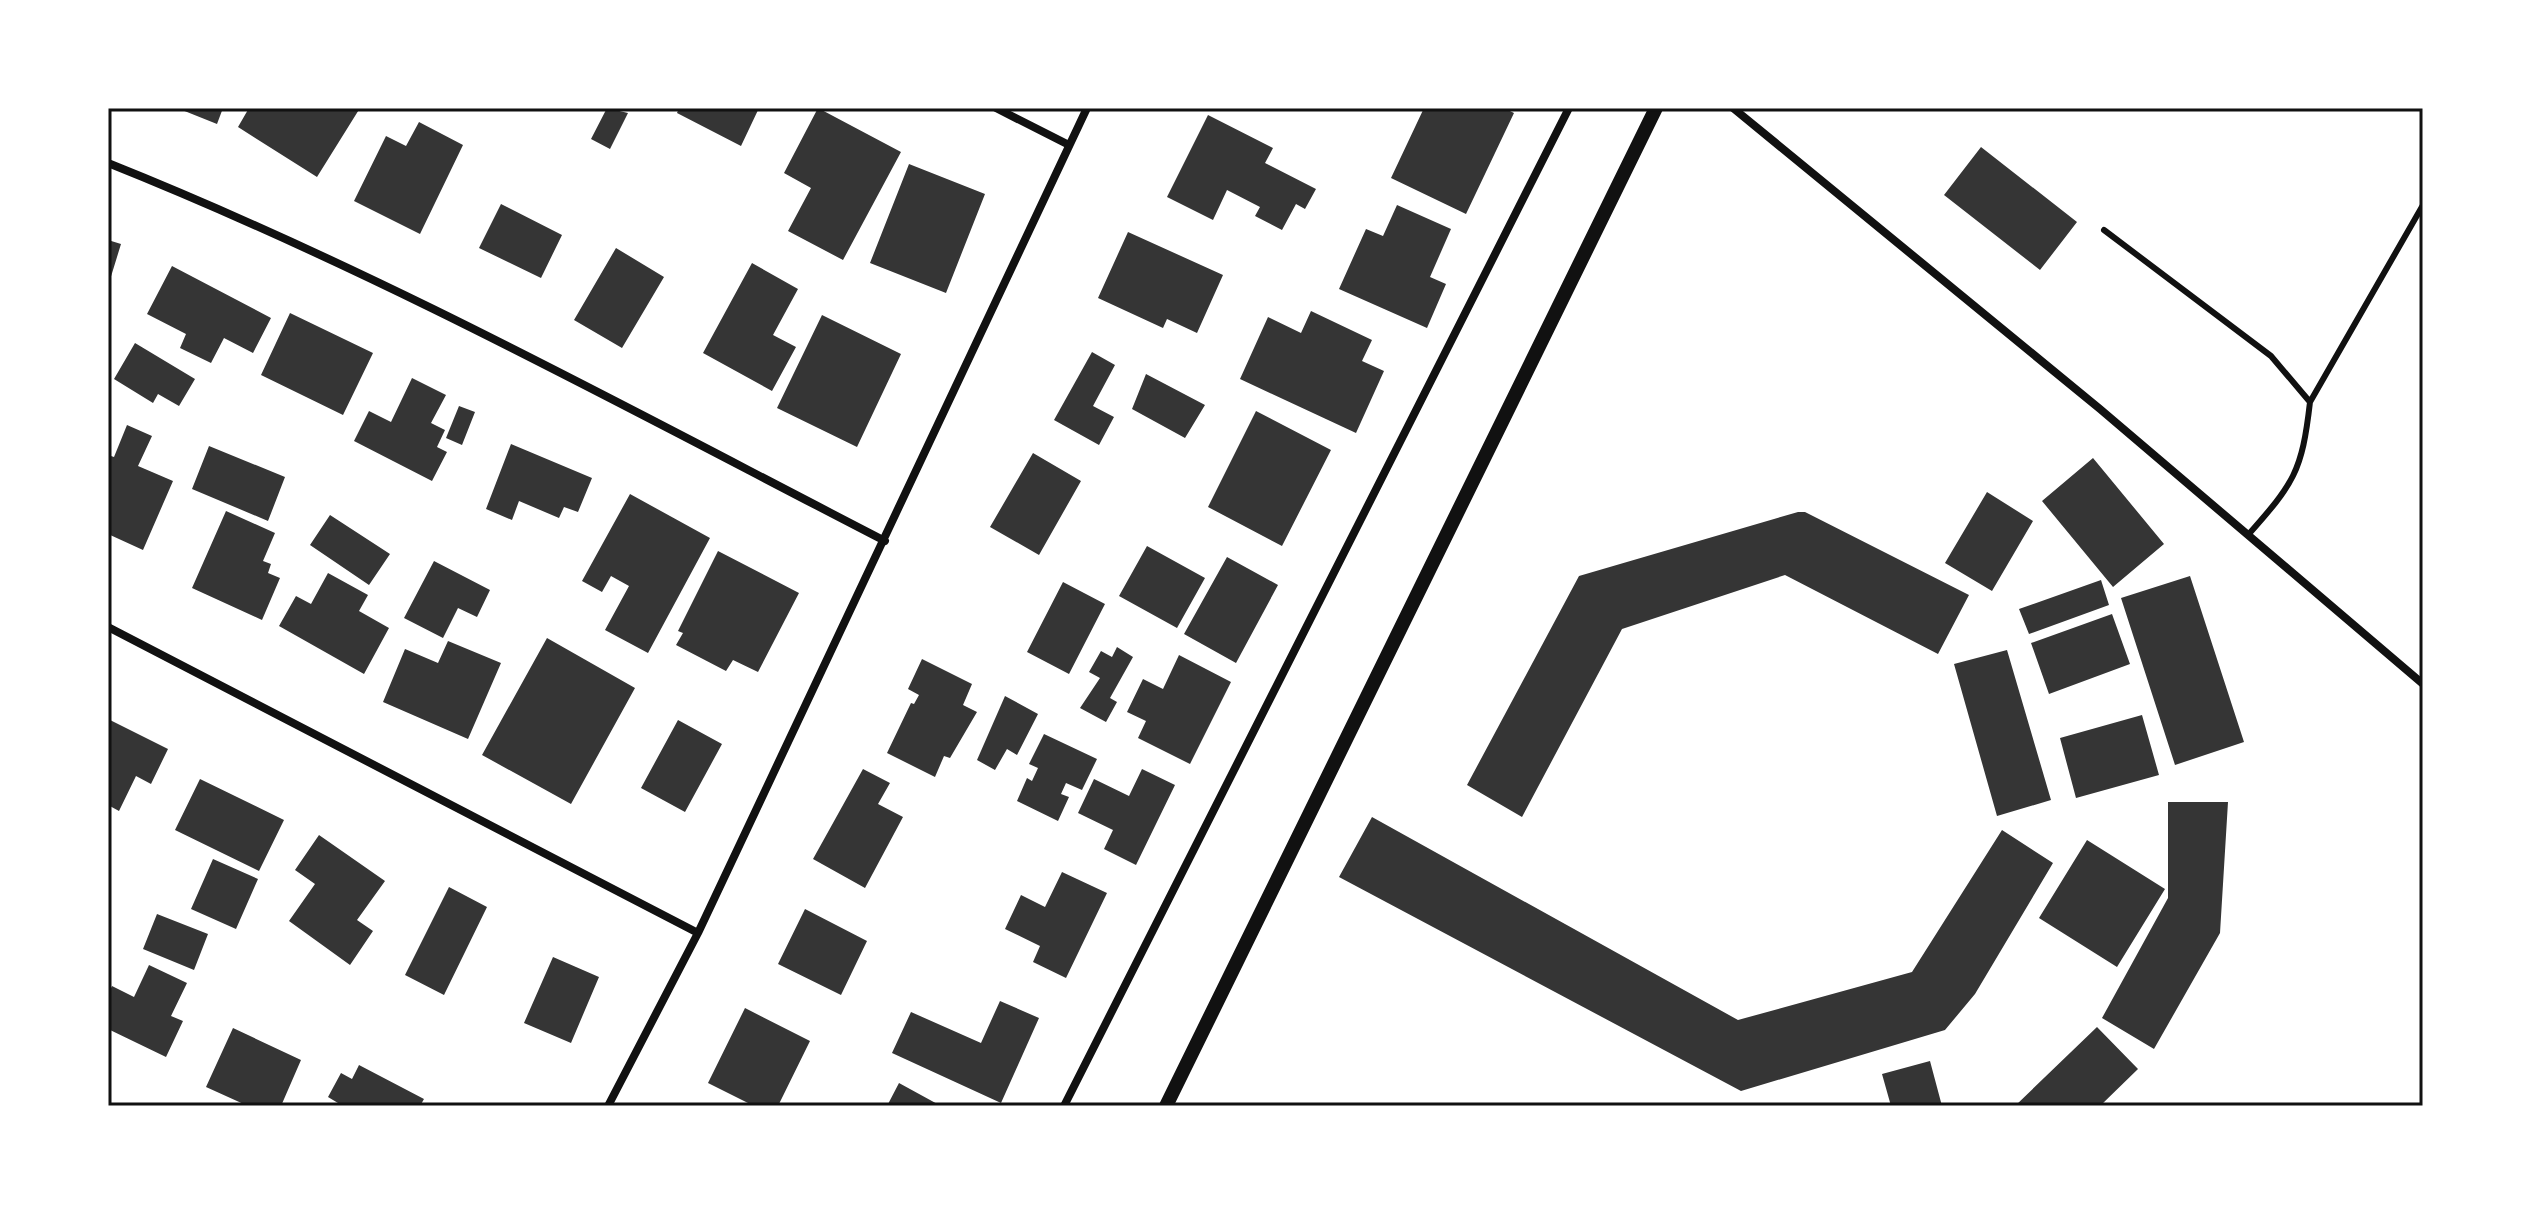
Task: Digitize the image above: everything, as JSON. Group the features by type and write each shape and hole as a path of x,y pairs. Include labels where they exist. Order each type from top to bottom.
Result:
{"street":[{"path":"996,108 1069,145"},
{"path":"608,1106 698,933 1087,108"},
{"path":"1064,1106 1569,108"},
{"path":"1166,1106 1656,108"},
{"path":"1733,108 2423,684"},
{"path":"108,163 218,207 431,307 885,541"},
{"path":"108,627 698,933"}],"lane":[{"path":"2248,535 2289,488 2305,447 2310,402 2423,205"},
{"path":"2104,230 2271,356 2310,402"}],"building":[{"path":"177,108 223,108 217,124"},
{"path":"249,108 360,108 317,177 238,127"},
{"path":"607,108 628,113 610,149 591,139"},
{"path":"679,108 759,108 741,146 677,113"},
{"path":"818,108 901,152 843,260 788,231 811,188 784,173"},
{"path":"1424,108 1504,108 1514,113 1466,214 1391,178"},
{"path":"1208,115 1273,148 1265,163 1316,189 1305,209 1296,204 1282,230 1255,216 1260,207 1227,190 1213,220 1167,197"},
{"path":"419,122 463,145 420,234 354,201 386,136 406,146"},
{"path":"1981,147 2077,222 2040,270 1944,195"},
{"path":"909,164 985,194 946,293 870,263"},
{"path":"501,204 562,235 541,278 479,248"},
{"path":"1397,205 1451,229 1430,277 1446,284 1427,328 1339,289 1366,229 1383,236"},
{"path":"1128,232 1223,275 1197,333 1167,319 1163,328 1098,298"},
{"path":"108,240 121,244 109,283 108,283"},
{"path":"616,248 664,277 622,348 574,320"},
{"path":"752,263 798,289 773,335 796,347 772,391 703,353"},
{"path":"172,266 271,318 253,353 224,338 211,363 180,348 186,334 147,314"},
{"path":"1311,311 1372,340 1362,361 1384,371 1356,433 1240,379 1268,317 1301,333"},
{"path":"290,313 373,353 343,415 261,375"},
{"path":"822,315 901,354 857,447 777,408"},
{"path":"135,343 195,379 179,406 158,394 153,403 114,379"},
{"path":"1092,352 1115,365 1093,406 1114,417 1099,445 1054,420"},
{"path":"1146,374 1205,405 1185,438 1132,409"},
{"path":"412,378 446,395 431,423 445,430 437,447 447,452 432,481 354,441 369,411 391,422"},
{"path":"459,406 475,412 462,445 446,438"},
{"path":"1256,411 1331,450 1282,546 1208,507"},
{"path":"127,425 152,436 138,466 173,481 143,550 108,534 108,455 114,457"},
{"path":"511,444 592,478 578,512 564,507 559,518 519,501 512,520 486,509"},
{"path":"209,446 285,477 268,521 192,489"},
{"path":"1033,453 1081,481 1039,555 990,527"},
{"path":"2093,458 2164,544 2113,587 2042,501"},
{"path":"1987,492 2033,521 1992,591 1945,563"},
{"path":"630,494 710,538 648,653 605,630 629,586 611,576 602,592 582,581"},
{"path":"226,511 275,533 263,561 271,564 268,573 280,578 262,620 192,588"},
{"path":"1805,512 1969,595 1938,654 1785,575 1622,629 1522,817 1467,785 1579,576"},
{"path":"330,515 390,554 369,585 310,545"},
{"path":"1147,546 1205,578 1177,628 1119,596"},
{"path":"718,551 799,593 758,672 733,660 726,671 676,645 683,633 678,631"},
{"path":"1227,557 1278,585 1236,663 1184,634"},
{"path":"434,561 490,590 477,617 458,608 443,638 404,618"},
{"path":"328,573 368,595 359,611 389,628 364,674 279,626 296,596 311,604"},
{"path":"2190,576 2244,742 2175,765 2121,598"},
{"path":"2101,580 2109,605 2029,634 2019,609"},
{"path":"1063,582 1105,604 1069,674 1027,652"},
{"path":"2112,614 2130,664 2049,694 2031,643"},
{"path":"547,638 635,688 571,804 482,755"},
{"path":"448,641 501,663 468,739 383,702 405,649 438,663"},
{"path":"1117,647 1133,657 1110,698 1117,702 1106,722 1080,708 1100,678 1089,672 1101,651 1112,657"},
{"path":"2007,650 2051,800 1997,816 1954,664"},
{"path":"1179,655 1231,682 1190,764 1138,738 1146,721 1127,712 1143,679 1163,689"},
{"path":"922,659 972,684 963,705 977,712 950,758 944,756 935,777 887,753 911,703 914,704 919,695 908,689"},
{"path":"1005,696 1038,714 1017,755 1007,749 995,770 977,760"},
{"path":"2142,715 2159,775 2076,798 2060,738"},
{"path":"108,719 168,749 151,784 136,776 119,811 108,805"},
{"path":"678,720 722,744 685,812 641,788"},
{"path":"1044,734 1097,759 1082,790 1066,783 1061,794 1069,797 1058,821 1017,801 1027,778 1032,781 1038,768 1029,764"},
{"path":"863,769 890,783 878,804 903,817 865,888 813,859"},
{"path":"1142,769 1175,785 1136,865 1104,849 1113,830 1078,813 1094,779 1129,796"},
{"path":"200,779 284,820 259,871 175,830"},
{"path":"2168,802 2228,802 2220,933 2154,1049 2102,1018 2168,898"},
{"path":"1372,817 1738,1020 1912,972 2002,830 2053,863 1975,994 1945,1030 1741,1091 1339,877"},
{"path":"319,835 385,881 357,920 373,931 350,965 289,921 315,884 295,870"},
{"path":"2087,840 2165,889 2117,967 2039,918"},
{"path":"213,859 258,879 236,929 191,909"},
{"path":"1062,872 1107,893 1066,978 1033,962 1040,946 1005,929 1021,895 1045,907"},
{"path":"449,887 487,907 444,995 405,975"},
{"path":"805,909 867,941 841,995 778,964"},
{"path":"157,914 208,934 194,970 143,949"},
{"path":"553,957 599,977 571,1043 524,1023"},
{"path":"149,965 187,983 171,1016 183,1021 166,1057 108,1029 108,994 112,986 134,997"},
{"path":"1000,1001 1039,1018 1001,1103 892,1053 911,1012 981,1043"},
{"path":"745,1008 810,1041 778,1106 754,1106 708,1083"},
{"path":"2097,1027 2138,1069 2100,1106 2015,1106"},
{"path":"233,1028 301,1060 281,1106 248,1106 206,1087"},
{"path":"1930,1061 1942,1106 1891,1106 1882,1074"},
{"path":"359,1065 424,1099 420,1106 336,1106 338,1103 328,1097 341,1073 352,1079"},
{"path":"899,1083 941,1106 887,1106"}]}
